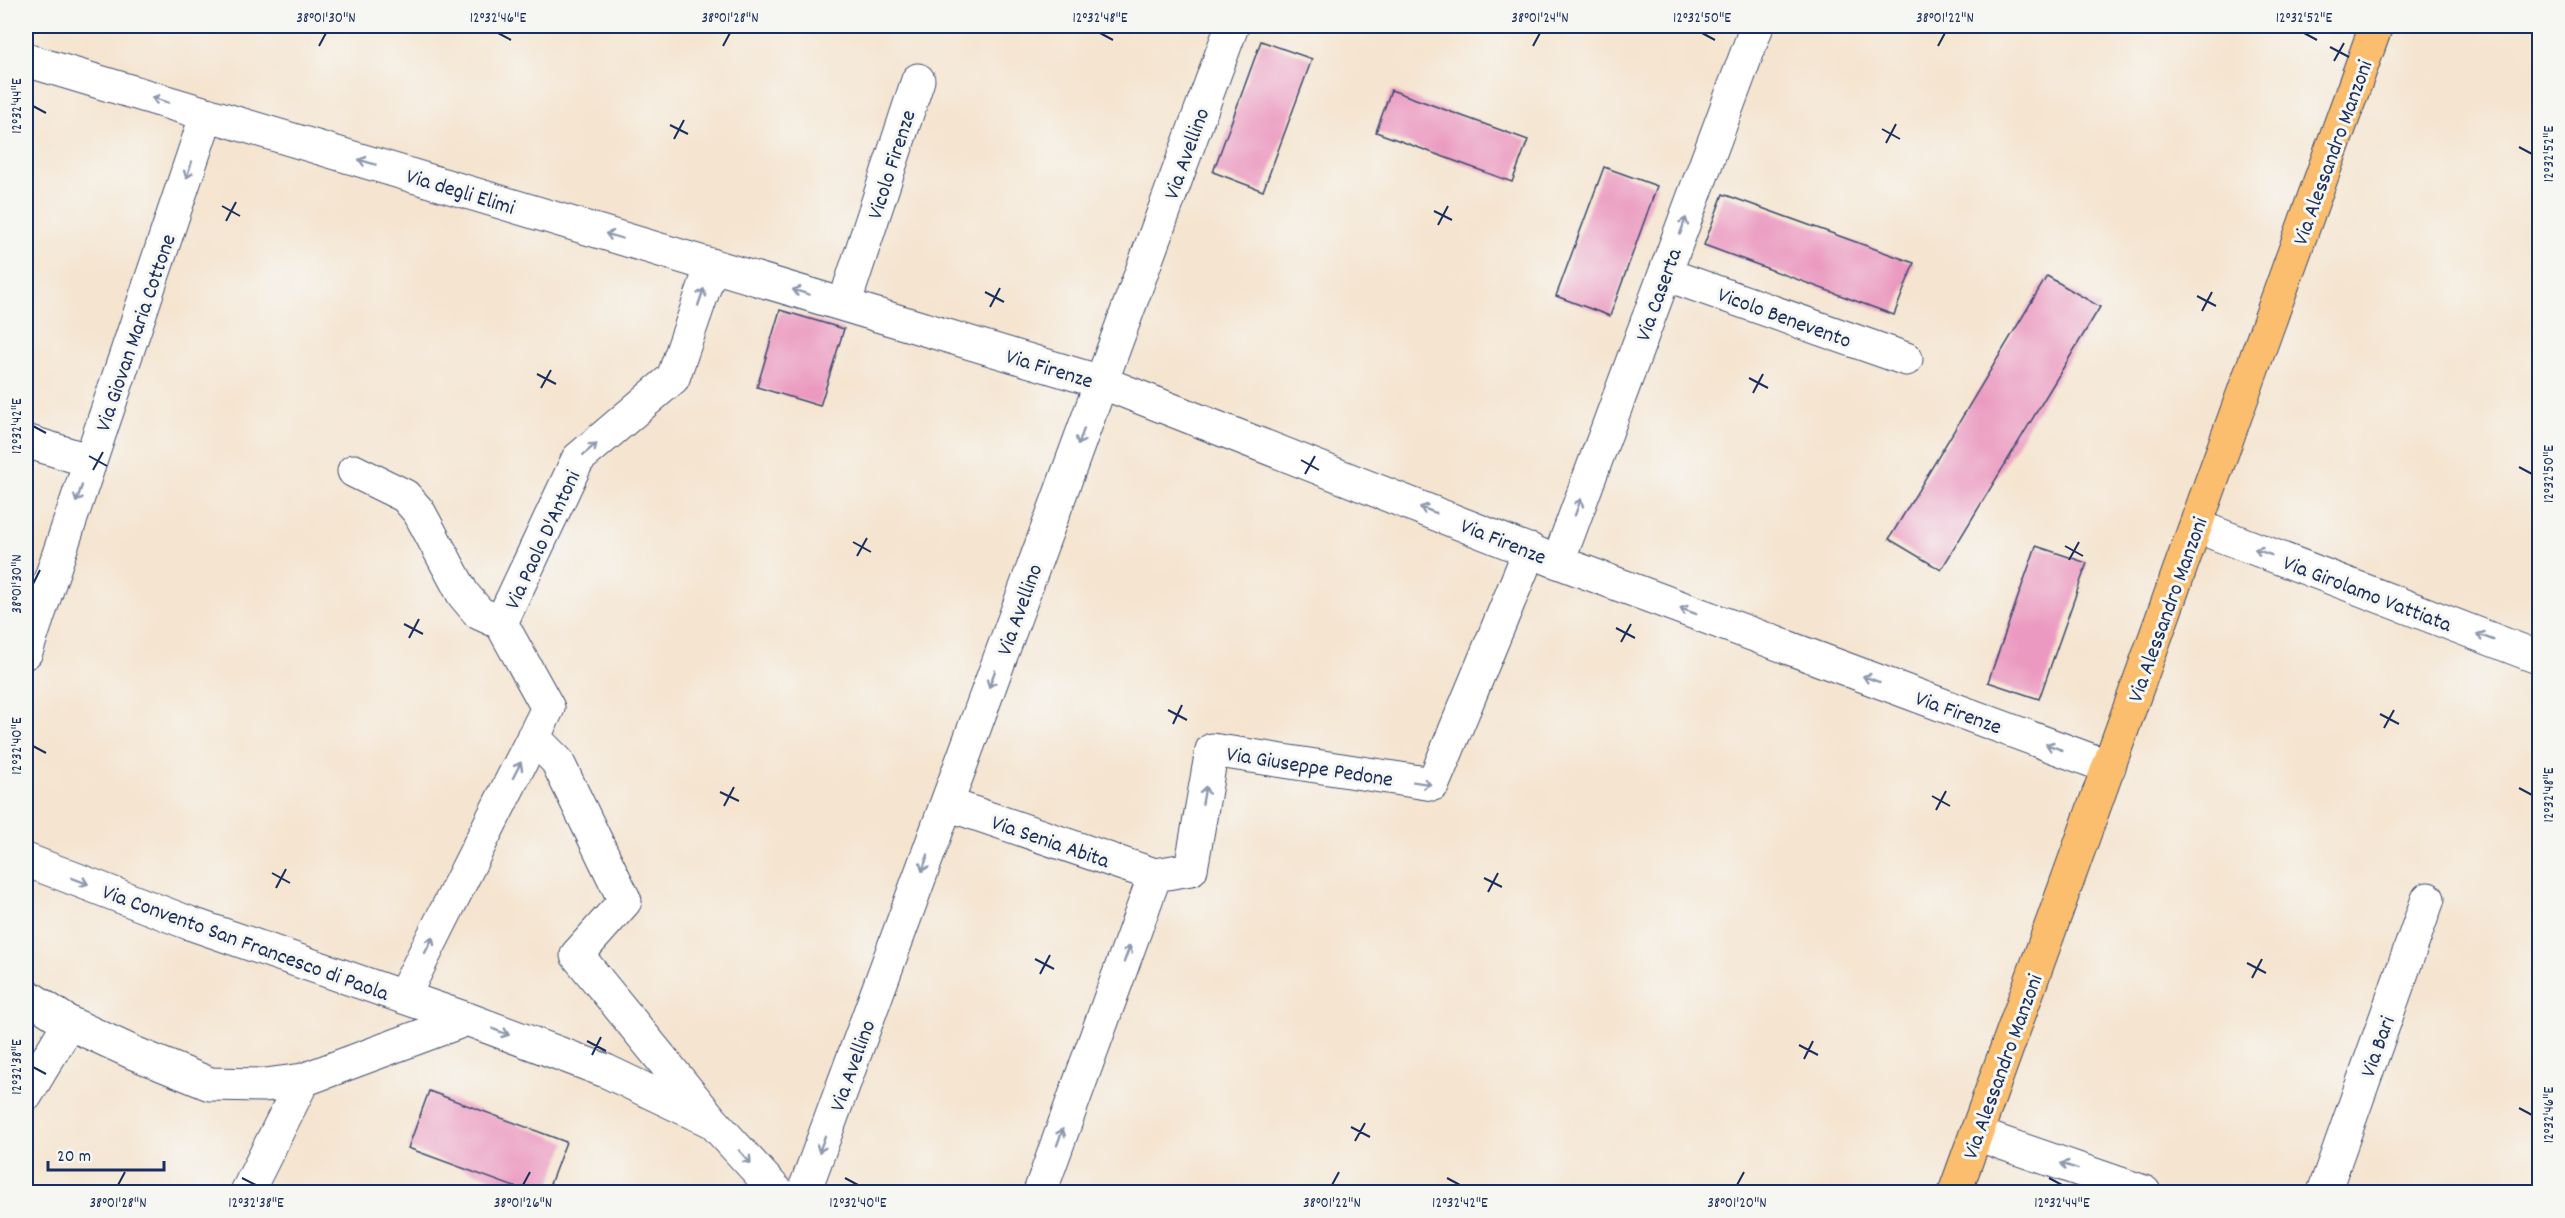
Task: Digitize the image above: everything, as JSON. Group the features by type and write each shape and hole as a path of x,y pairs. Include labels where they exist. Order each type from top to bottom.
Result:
{"main road":[{"name":"Via Alessandro Manzoni","path":"1955,1192 2376,26"}],"street":[{"name":"Via Avellino","path":"804,1192 1232,26"},
{"name":"Via Caserta","path":"1544,556 1665,273 1757,26"},
{"name":"Via degli Elimi","path":"26,60 898,321"},
{"name":"Vicolo Firenze","path":"844,305 918,80"},
{"name":"Via Giovan Maria Cottone","path":"26,652 207,114"},
{"name":"Via Paolo D'Antoni","path":"403,997 548,708 501,623 578,459 674,378 712,265"},
{"name":"Vicolo Benevento","path":"1665,273 1906,359"},
{"name":"Via Firenze","path":"898,321 1101,382 1544,556 2109,767"},
{"path":"26,441 90,461"},
{"path":"354,471 405,496 419,512 463,594 479,613 501,623"},
{"name":"Via Girolamo Vattiata","path":"2196,526 2540,658"},
{"name":"Via Giuseppe Pedone","path":"1155,875 1191,869 1212,750 1433,784 1544,556"},
{"path":"533,737 557,761 625,902 577,955 713,1122 777,1192"},
{"name":"Via Senia Abita","path":"947,804 1155,875"},
{"name":"Via Convento San Francesco di Paola","path":"26,860 189,923 467,1019 606,1071 713,1122"},
{"path":"1041,1192 1155,875"},
{"name":"Via Bari","path":"2324,1192 2428,899"},
{"path":"26,995 69,1023 210,1084 264,1085 303,1080 467,1019"},
{"path":"26,1095 69,1023"},
{"path":"247,1192 303,1080"},
{"path":"1976,1134 2144,1192"}],"building":[{"path":"1261,41 1312,59 1263,191 1213,172"},
{"path":"1391,90 1528,140 1512,182 1376,132"},
{"path":"1604,167 1657,186 1610,316 1556,296"},
{"path":"1723,194 1914,263 1894,315 1704,245"},
{"path":"2047,276 2100,307 1941,570 1889,539"},
{"path":"780,310 844,329 820,406 757,387"},
{"path":"2036,546 2087,563 2039,699 1988,682"},
{"path":"429,1091 566,1142 547,1192 528,1192 408,1148"}]}
